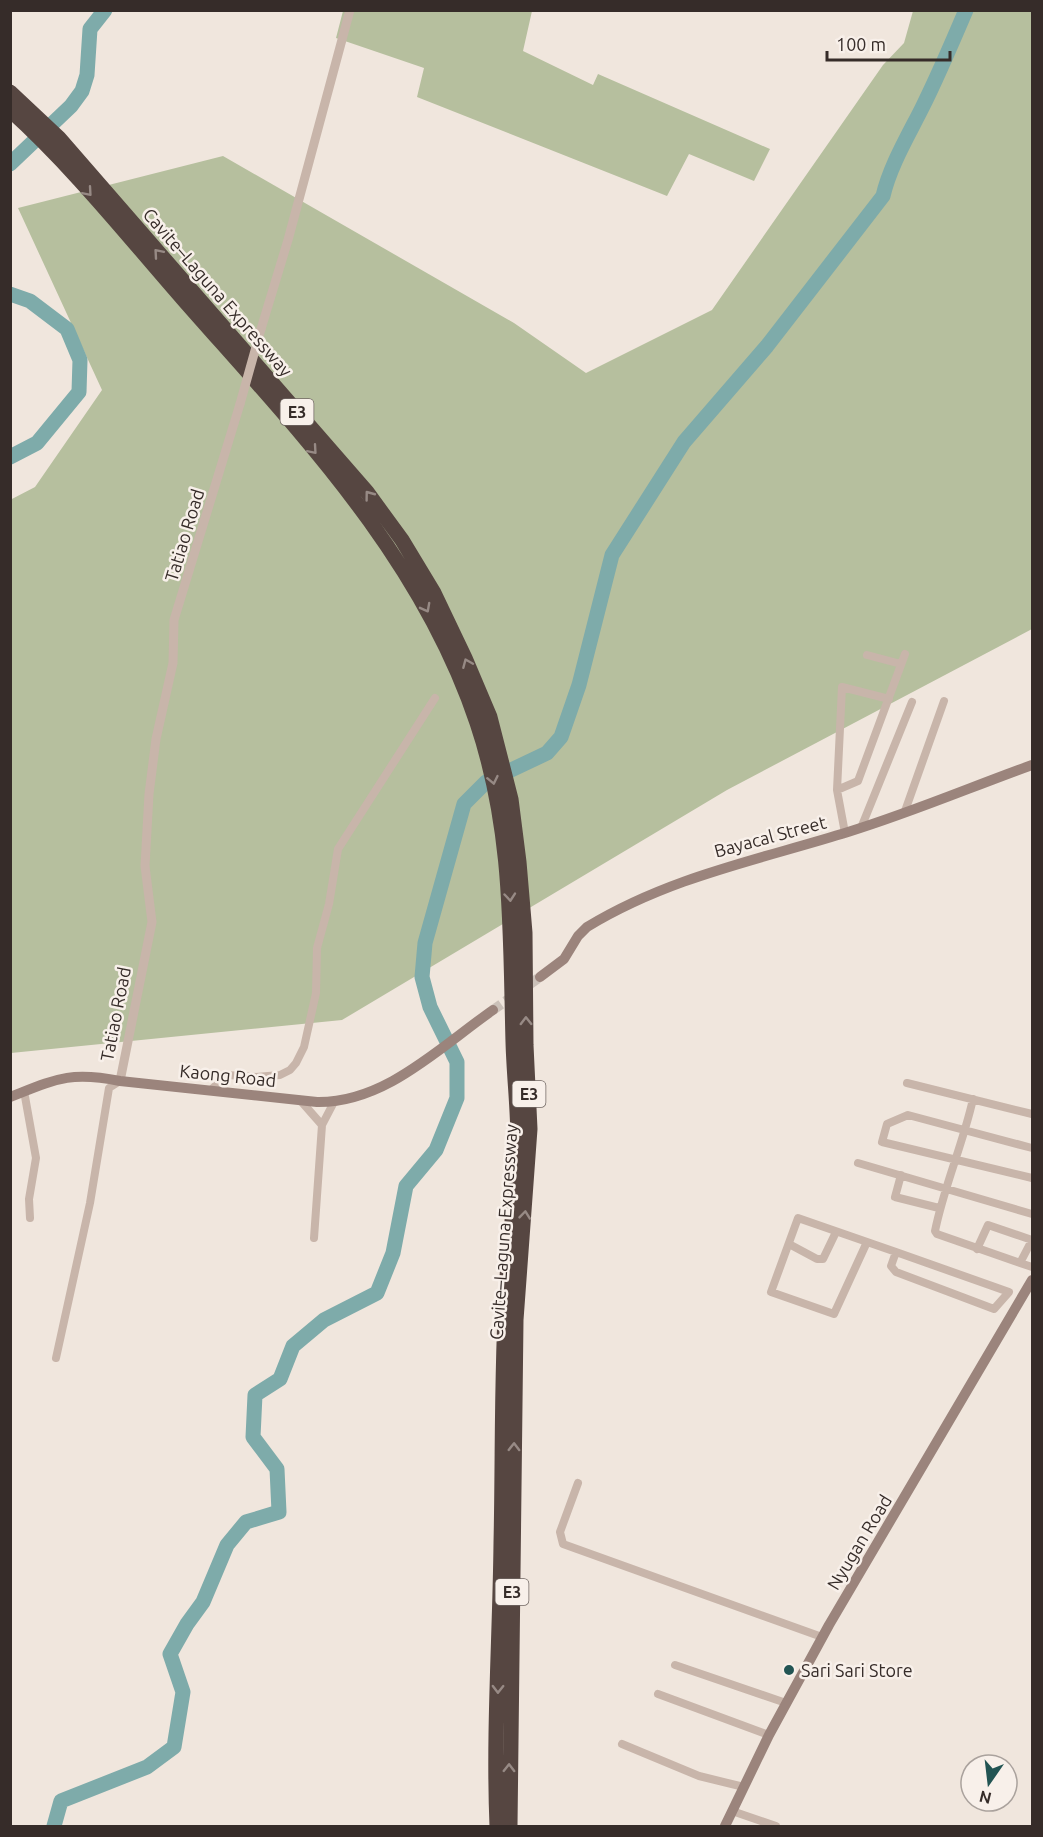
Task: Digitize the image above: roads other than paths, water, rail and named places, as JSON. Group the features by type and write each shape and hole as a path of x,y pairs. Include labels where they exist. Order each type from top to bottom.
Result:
{"highway":[{"name":"Cavite–Laguna Expressway","path":"10,92 20,113 55,143 356,499 390,546 423,601 484,720 492,773 510,834 525,933 530,1129 516,1330 510,1827"},
{"name":"Cavite–Laguna Expressway","path":"497,1827 504,1335 507,1272 518,1154 513,1046 510,834"}],"main road":[{"name":"Bayacal Street","path":"540,977 564,959 578,936 587,927 658,892 710,870 861,828 1032,765"},
{"name":"Kaong Road","path":"10,1097 54,1079 88,1075 120,1081 334,1102 370,1093 493,1010"},
{"name":"Nyugan Road","path":"725,1827 786,1703 822,1637 1032,1280"}],"street":[{"name":"Tatiao Road","path":"120,1081 152,922 145,866 149,795 156,739 173,663 174,620 288,240 350,10"},
{"path":"837,790 858,781 905,654"},
{"path":"867,655 901,664"},
{"path":"845,833 837,790 842,687 889,699"},
{"path":"211,1090 227,1075 256,1077 280,1075 290,1070 296,1063 304,1047 316,993 316,948 329,904 338,849 435,698"},
{"path":"905,811 944,701"},
{"path":"861,828 912,702"},
{"path":"56,1358 90,1203 106,1100 109,1088 120,1081"},
{"path":"907,1083 1032,1114"},
{"path":"24,1091 36,1158 29,1199 30,1218"},
{"path":"973,1099 966,1130 945,1187 935,1231 937,1234 977,1249 1032,1267"},
{"path":"300,1100 322,1125"},
{"path":"314,1238 322,1125 334,1102"},
{"path":"1032,1148 909,1115 887,1124 882,1142 1032,1178"},
{"path":"858,1163 1032,1214"},
{"path":"901,1175 895,1197 939,1208"},
{"path":"867,1242 834,1314 771,1292 798,1218 836,1232 867,1242 896,1252 1023,1297"},
{"path":"977,1249 988,1225 992,1225 1032,1240 1020,1263"},
{"path":"789,1244 817,1259 823,1259 836,1232"},
{"path":"896,1252 891,1266 896,1272 994,1309 1009,1292"},
{"path":"578,1483 560,1532 562,1544 822,1637"},
{"path":"675,1665 786,1703"},
{"path":"658,1694 770,1735"},
{"path":"622,1744 699,1776 744,1787"},
{"path":"732,1811 777,1827"}],"waterway":[{"path":"10,164 71,106 82,91 87,75 90,29 105,10"},
{"path":"54,1826 61,1801 147,1767 174,1747 183,1692 170,1654 203,1602 227,1545 246,1522 279,1512 277,1469 253,1437 255,1395 280,1379 293,1346 324,1320 377,1293 393,1253 406,1186 436,1150 457,1098 457,1062 430,1007 422,977 425,943 464,804 486,782 547,753 561,737 579,685 612,555 684,442 767,346 883,196 895,162 934,84 966,10"},
{"path":"10,294 30,301 67,329 80,360 79,392 37,443 10,457"}],"tunnel":[{"path":"493,1010 540,977"}],"place":[{"name":"Sari Sari Store","path":"789,1670"}]}
